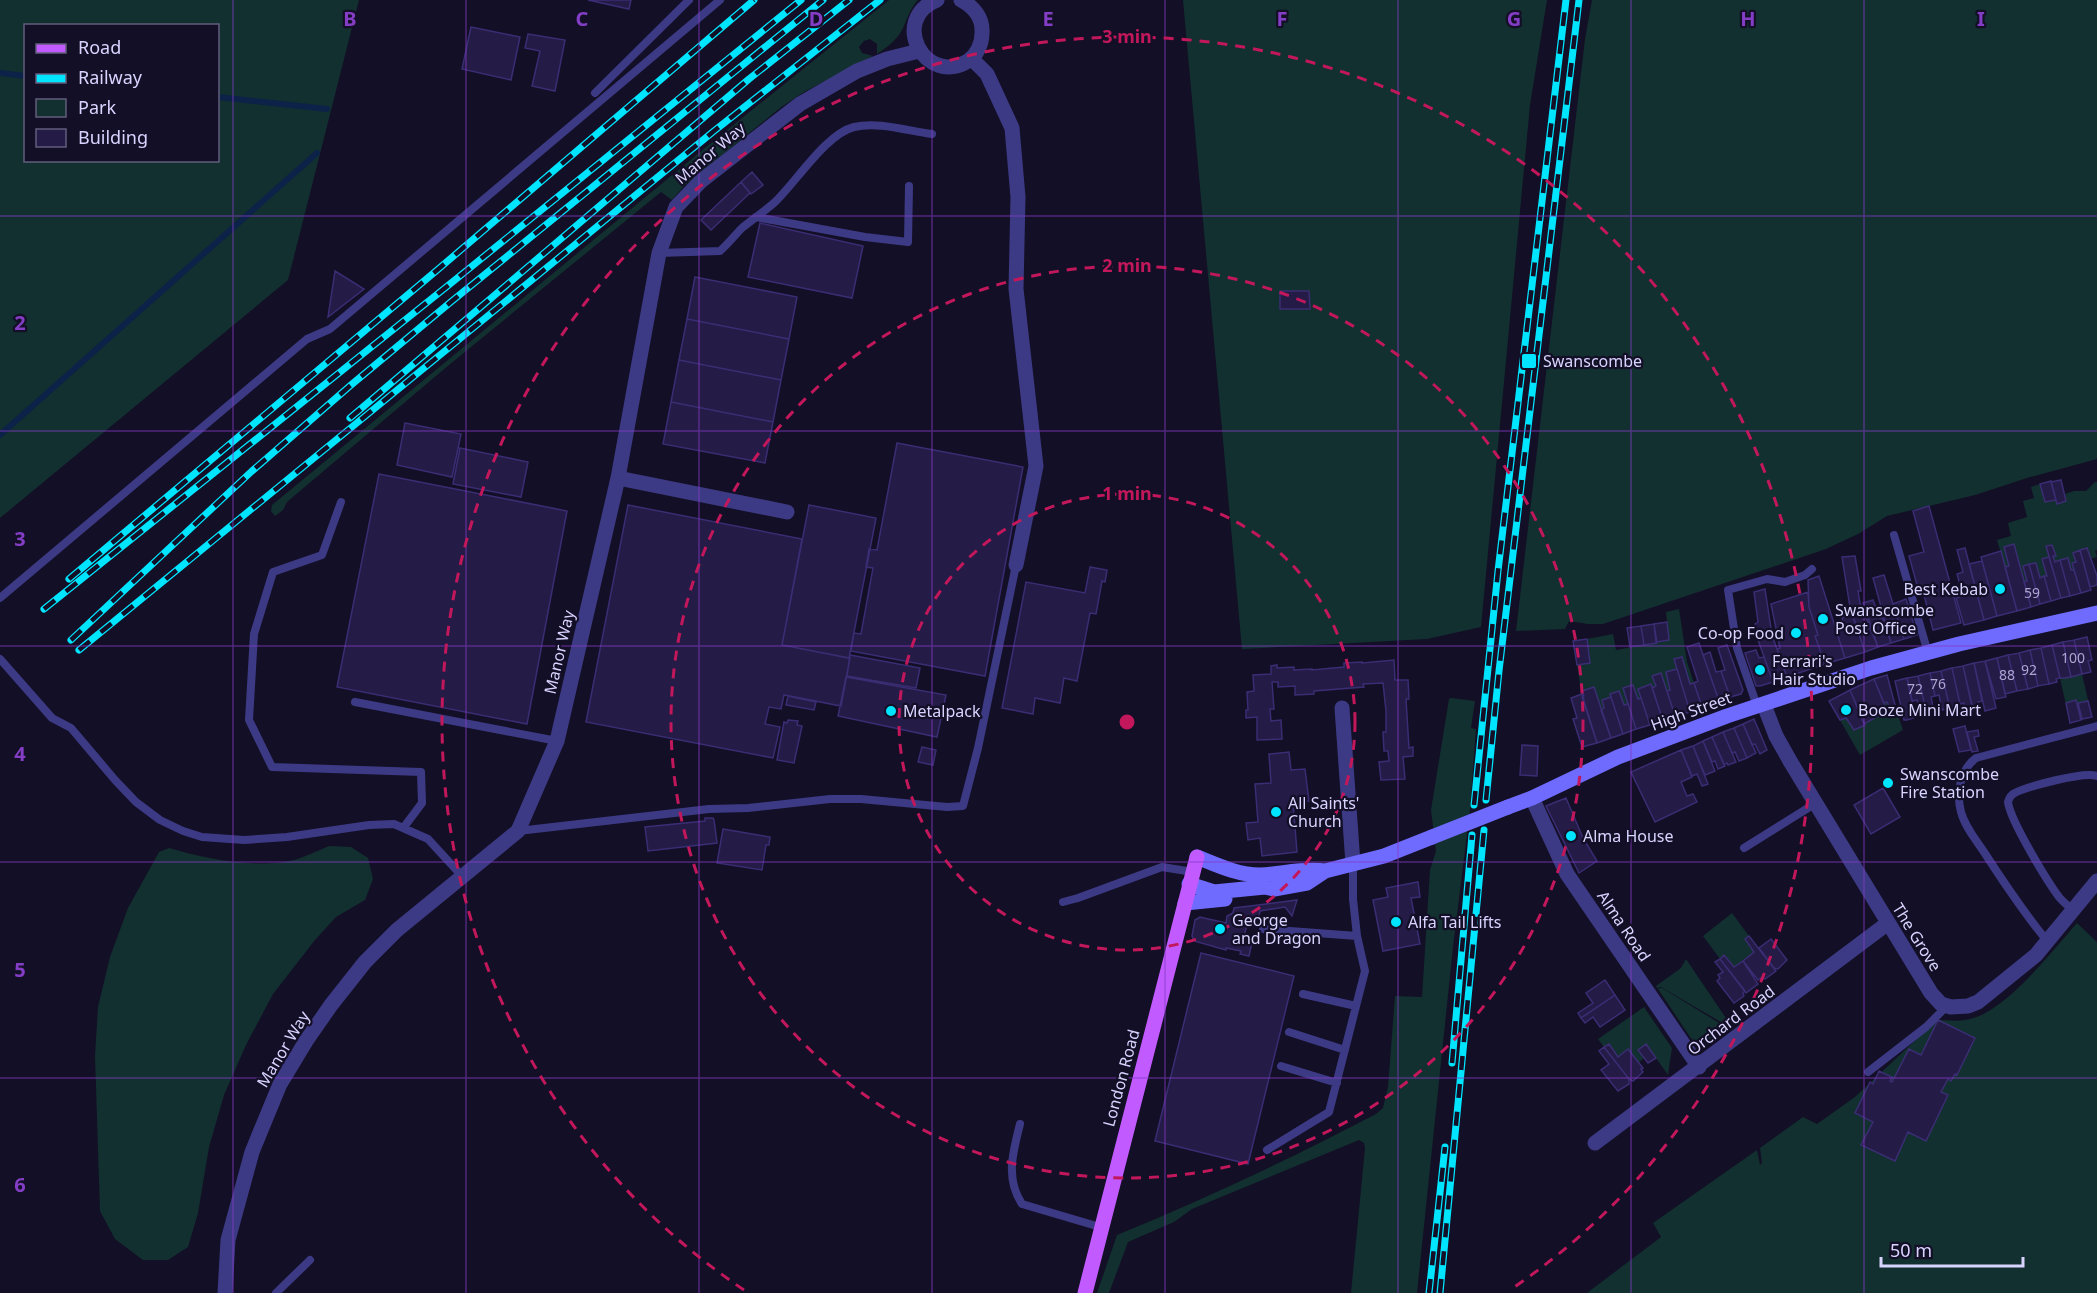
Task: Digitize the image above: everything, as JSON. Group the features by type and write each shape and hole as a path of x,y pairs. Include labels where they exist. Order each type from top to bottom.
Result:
{"main road":[{"name":"High Street","path":"2081,615 2097,608"},
{"name":"High Street","path":"1191,878 1214,892 1265,887 1274,889 1307,883 1325,871 1395,852 1532,798 1618,757 1760,705 1871,668 2081,615 2097,613"},
{"name":"High Street","path":"1197,857 1227,869 1254,874 1309,868 1325,871"},
{"name":"London Road","path":"1084,1293 1197,857"},
{"name":"High Street","path":"1185,903 1265,895 1274,889"}],"street":[{"path":"937,0 922,10 916,19 915,41 919,51 927,60 950,67 971,58 982,38 982,27 978,15 969,2"},
{"name":"Manor Way","path":"225,1293 228,1240 241,1189 252,1152 280,1084 330,1005 365,962 397,930 518,831 557,741 618,478 659,253 676,207 701,180 800,104 857,71 887,59 919,51"},
{"path":"971,58 987,74 1011,128 1018,197 1016,290 1036,466 1016,566"},
{"path":"618,478 787,512"},
{"name":"The Grove","path":"1760,705 1776,736 1931,993 1947,1006"},
{"path":"1342,708 1353,864"},
{"name":"Alma Road","path":"1532,798 1567,874 1698,1067"},
{"path":"1947,1006 1957,1008 1983,999 2017,971 2048,942 2097,881"},
{"name":"Orchard Road","path":"1595,1143 1888,923"}],"lane":[{"path":"596,93 689,0"},
{"path":"0,598 306,339 330,329 427,249 720,0"},
{"path":"659,253 720,251 742,228 774,203 821,149 836,136 854,127 875,125 932,134"},
{"path":"756,217 865,237 908,242 909,186"},
{"path":"341,502 322,555 273,572 254,633 249,720 272,767 421,772 422,804 404,827"},
{"path":"1894,535 1928,653"},
{"path":"518,831 709,809 748,808 837,799 947,807 963,806 978,748 1016,566"},
{"path":"1760,705 1737,648 1728,590 1767,579 1785,582 1805,575 1812,569"},
{"path":"0,659 52,718 72,729 136,802 160,820 183,831 199,837 244,840 394,824 428,839 462,876"},
{"path":"355,702 557,741"},
{"path":"2048,942 2018,905 1965,822 1960,805 1960,786 1963,774 1976,758 2097,726"},
{"path":"2073,910 2054,888 2021,833 2008,802 2014,794 2050,782 2078,775 2097,776"},
{"path":"1744,848 1816,803"},
{"path":"1267,1150 1329,1112 1365,971 1357,936 1353,899 1353,864"},
{"path":"1063,902 1162,867 1191,878"},
{"path":"1263,929 1357,936"},
{"path":"1303,994 1356,1006"},
{"path":"1868,1072 1926,1028 1947,1006"},
{"path":"1289,1032 1345,1050"},
{"path":"1281,1066 1337,1083"},
{"path":"1020,1124 1011,1158 1011,1170 1014,1190 1022,1204 1100,1227"},
{"path":"276,1293 310,1260"}],"green space":[{"path":"0,0 359,0 288,280 0,518"},
{"path":"889,0 918,0 902,30 889,45 877,54 877,44 870,39 864,41 859,47 862,53 873,56 804,92 780,108 684,186 672,200 661,192 449,365 287,502 283,510 275,516 271,511 272,505 722,134"},
{"path":"1183,0 1547,0 1530,105 1481,627 1427,639 1242,649"},
{"path":"1592,0 2097,0 2097,459 1975,495 1887,516 1858,534 1826,549 1603,624 1569,621 1565,629 1516,631 1585,39"},
{"path":"2097,482 2097,550 2095,551 2097,557 2090,559 2087,548 2074,552 2076,562 2074,570 2071,570 2068,558 2055,562 2053,556 2056,555 2052,545 2046,547 2049,557 2042,559 2047,576 2040,578 2035,563 2023,566 2027,581 2024,582 2009,566 2005,567 1997,540 2011,536 2008,523 2027,517 2023,501 2034,498 2031,487 2040,484 2045,502 2056,500 2057,504 2066,501 2065,494 2086,491"},
{"path":"1679,609 1687,662 1694,683 1690,684 1681,657 1674,660 1677,669 1666,672 1670,690 1667,691 1661,673 1652,676 1656,686 1652,688 1651,684 1638,689 1641,698 1638,699 1633,685 1623,688 1628,704 1624,705 1619,691 1602,700 1604,708 1601,710 1594,687 1583,691 1584,696 1582,697 1577,665 1590,662 1587,639 1613,634 1616,650 1669,640 1666,612"},
{"path":"2082,674 2092,717 2070,723 2060,678"},
{"path":"1451,698 1475,701 1471,728 1476,729 1470,810 1453,947 1417,1293 1351,1293 1365,1148 1364,1143 1359,1140 1192,1209 1174,1222 1128,1242 1109,1293 1097,1293 1117,1235 1280,1162 1376,1114 1383,1108 1388,1087 1395,996 1422,997 1430,870 1436,851 1431,810"},
{"path":"1887,702 1891,710 1897,712 1903,730 1860,755 1840,720 1846,718 1854,730 1887,711 1884,703"},
{"path":"329,846 351,847 368,858 373,879 365,900 336,917 315,940 273,994 246,1045 224,1095 209,1147 198,1213 188,1247 168,1260 143,1260 115,1239 100,1211 95,1056 98,1007 110,957 128,908 159,852 169,848 231,862 279,863 307,856"},
{"path":"1732,913 1749,936 1745,939 1754,952 1734,967 1725,955 1720,959 1703,936"},
{"path":"2077,923 2097,942 2097,1293 1587,1293 1661,1237 1653,1223 1757,1150 1760,1165 1762,1163 1760,1148 1803,1117 1817,1124 1855,1097 1937,1020 1970,1019 1984,1014 1999,1004 2028,978"},
{"path":"1686,959 1731,1028 1661,987 1657,988 1656,986 1681,968"},
{"path":"1660,988 1729,1029 1709,1044 1698,1046 1658,989"},
{"path":"1644,1007 1672,1048 1668,1075 1646,1044 1638,1050 1644,1058 1638,1063 1628,1050 1618,1057 1609,1044 1604,1047 1598,1039"}],"building":[{"path":"588,0 631,0 629,9"},
{"path":"471,27 520,37 511,80 462,69"},
{"path":"528,34 565,40 555,91 532,86 540,51 525,48"},
{"path":"752,172 763,185 751,194 741,182"},
{"path":"741,182 750,193 711,230 701,220"},
{"path":"760,223 863,246 852,298 748,277"},
{"path":"335,271 364,289 328,317"},
{"path":"695,277 797,297 789,339 687,319"},
{"path":"1280,291 1309,291 1310,309 1280,309"},
{"path":"687,319 789,339 781,380 679,360"},
{"path":"679,360 781,380 773,422 671,402"},
{"path":"671,402 773,422 765,463 663,444"},
{"path":"405,423 461,434 452,477 397,465"},
{"path":"897,443 1023,467 985,676 851,651 854,633 861,634 873,568 866,567 869,549 877,550"},
{"path":"460,448 528,462 521,497 453,484"},
{"path":"379,474 567,511 527,724 337,687"},
{"path":"2061,480 2066,501 2057,504 2051,482"},
{"path":"2051,481 2056,500 2045,502 2040,484"},
{"path":"628,505 802,539 782,645 850,658 841,706 784,695 781,709 769,707 765,724 780,727 773,758 586,722"},
{"path":"809,505 876,518 849,658 782,645"},
{"path":"1929,506 1961,623 1933,630 1923,591 1919,592 1909,556 1924,552 1913,511"},
{"path":"2014,544 2031,607 2017,611 2005,567 2009,566 2004,547"},
{"path":"2052,545 2056,556 2053,556 2055,562 2060,560 2070,596 2061,598 2046,546"},
{"path":"1965,548 1984,620 1964,625 1956,598 1963,596 1957,574 1963,572 1957,550"},
{"path":"2087,548 2097,576 2097,585 2090,587 2080,550"},
{"path":"2080,550 2091,590 2081,593 2072,563 2076,562 2073,553"},
{"name":"Best Kebab","path":"2001,551 2017,611 1997,616 1981,557"},
{"path":"1855,556 1861,591 1858,591 1860,603 1878,647 1865,652 1850,607 1842,557"},
{"path":"2049,557 2061,598 2051,601 2042,559"},
{"path":"2068,558 2081,593 2070,596 2060,560"},
{"path":"1982,561 1997,616 1984,620 1969,564"},
{"path":"2036,563 2040,578 2044,576 2051,601 2040,604 2029,564"},
{"path":"2029,564 2040,604 2031,607 2024,582 2027,581 2023,566"},
{"path":"1090,567 1107,570 1105,582 1102,581 1096,614 1090,613 1077,681 1064,678 1060,703 1035,698 1033,714 1002,708 1026,582 1085,593"},
{"path":"1884,575 1904,639 1891,643 1873,578"},
{"name":"Swanscombe Post Office","path":"1819,576 1845,658 1825,664 1815,636 1818,635 1809,607 1808,580"},
{"path":"1765,589 1772,635 1787,677 1773,682 1757,637 1755,624 1758,622 1754,592"},
{"name":"Co-op Food","path":"1808,592 1809,607 1818,635 1815,636 1825,664 1787,677 1777,649 1780,648 1771,604"},
{"path":"1906,599 1917,635 1904,639 1893,604"},
{"path":"1873,600 1891,643 1878,647 1863,603"},
{"path":"1852,614 1865,652 1845,658 1836,630 1844,627 1842,618"},
{"path":"1667,622 1669,640 1656,642 1654,624"},
{"path":"1654,624 1657,643 1644,645 1641,626"},
{"path":"1641,626 1644,645 1630,647 1627,628"},
{"path":"2087,637 2092,660 2088,661 2091,672 2082,674 2074,640"},
{"path":"1587,639 1590,663 1577,665 1573,641"},
{"path":"2074,640 2082,674 2071,677 2063,642"},
{"path":"2063,642 2071,677 2060,678 2052,645"},
{"path":"1699,643 1719,701 1702,707 1694,683 1698,681 1687,647"},
{"path":"1727,645 1743,690 1741,694 1730,697 1721,671 1725,670 1718,648"},
{"path":"2052,645 2060,678 2056,679 2057,682 2049,684 2041,648"},
{"path":"2041,648 2049,684 2038,686 2030,650"},
{"name":"Ferrari's Hair Studio","path":"1756,650 1759,658 1764,657 1773,682 1756,686 1745,653"},
{"path":"2030,650 2038,686 2028,689 2019,653"},
{"path":"1710,652 1716,672 1721,671 1730,697 1719,701 1703,655"},
{"path":"2019,653 2028,689 2017,691 2008,655"},
{"path":"850,655 920,668 916,688 847,676"},
{"path":"2008,655 2017,691 2005,694 1997,658"},
{"path":"1682,657 1690,684 1694,683 1702,707 1690,712 1674,659"},
{"path":"1997,658 2006,697 1996,699 1985,661"},
{"path":"1394,660 1395,680 1408,680 1409,699 1406,699 1409,748 1413,747 1413,756 1403,757 1405,779 1381,780 1379,762 1389,761 1388,751 1384,751 1383,732 1386,732 1386,711 1383,683 1295,695 1295,686 1278,687 1278,682 1272,682 1274,709 1270,709 1271,721 1281,720 1282,739 1257,740 1257,717 1246,718 1247,692 1254,691 1253,675 1271,674 1271,666 1312,670 1344,667 1344,663"},
{"path":"1985,661 1996,708 1985,711 1974,663"},
{"path":"1974,663 1982,701 1978,702 1979,708 1973,709 1963,666"},
{"path":"1963,666 1973,711 1966,713 1964,703 1960,704 1952,668"},
{"path":"1952,668 1960,704 1950,708 1941,671"},
{"path":"1677,669 1690,712 1675,716 1667,691 1670,690 1666,672"},
{"path":"1941,671 1950,708 1942,710 1939,695 1935,696 1930,673"},
{"path":"1661,673 1675,716 1663,721 1652,688 1656,686 1652,676"},
{"path":"1930,673 1935,696 1931,697 1934,711 1927,715 1918,676"},
{"path":"1887,675 1897,712 1891,710 1887,702 1884,703 1874,679"},
{"path":"1918,676 1927,715 1920,716 1917,700 1912,701 1907,678"},
{"name":"Metalpack","path":"846,677 946,695 937,737 838,716"},
{"path":"1907,678 1916,717 1904,720 1895,681"},
{"path":"1874,679 1887,711 1864,724 1850,690"},
{"path":"1651,684 1663,721 1650,725 1638,689"},
{"path":"1633,685 1638,699 1641,698 1650,725 1636,729 1623,688"},
{"path":"1594,687 1611,738 1597,743 1582,697 1584,696 1582,691"},
{"name":"Booze Mini Mart","path":"1850,690 1865,725 1854,730 1846,718 1840,720 1829,701"},
{"path":"1619,691 1624,705 1628,704 1636,729 1623,734 1610,694"},
{"path":"1582,694 1597,743 1582,747 1573,719 1577,718 1571,698"},
{"path":"788,696 816,702 814,710 786,705"},
{"path":"1611,697 1623,734 1611,738 1601,710 1604,708 1602,700"},
{"path":"2076,700 2081,720 2070,723 2066,703"},
{"path":"2088,701 2092,717 2082,719 2078,703"},
{"path":"1754,719 1767,750 1760,754 1755,744 1752,745 1743,724"},
{"path":"788,720 798,721 797,725 802,726 794,763 777,760 784,722 787,723"},
{"path":"1743,724 1756,753 1747,758 1734,728"},
{"path":"1965,726 1971,750 1959,752 1953,729"},
{"path":"1734,728 1747,758 1739,761 1735,752 1732,753 1723,732"},
{"path":"1978,730 1979,736 1974,737 1978,751 1972,752 1967,732"},
{"path":"1723,732 1736,762 1728,765 1727,763 1724,765 1712,737"},
{"path":"1712,737 1725,766 1718,769 1715,761 1712,762 1703,741"},
{"path":"1703,741 1715,771 1705,775 1693,746"},
{"path":"1522,745 1538,746 1537,776 1520,775"},
{"path":"1693,746 1708,784 1702,786 1697,774 1692,776 1681,750"},
{"path":"922,747 936,750 933,765 918,762"},
{"path":"1681,750 1692,777 1681,782 1687,796 1693,794 1697,802 1655,822 1631,772"},
{"name":"All Saints' Church","path":"1289,752 1291,770 1305,769 1309,801 1293,802 1297,852 1262,856 1260,838 1248,840 1246,823 1258,822 1255,784 1271,783 1269,754"},
{"path":"1883,788 1900,817 1871,834 1854,805"},
{"name":"Alma House","path":"1566,798 1583,838 1597,861 1579,873 1546,806"},
{"path":"705,818 714,820 717,843 648,851 645,827 705,821"},
{"path":"723,829 770,837 769,845 766,845 762,870 717,863"},
{"name":"Alfa Tail Lifts","path":"1418,882 1420,897 1411,898 1420,944 1383,951 1373,900 1388,897 1386,888"},
{"name":"George and Dragon","path":"1297,900 1292,916 1285,907 1260,911 1258,920 1249,917 1243,940 1252,942 1249,956 1240,954 1241,951 1226,948 1226,950 1194,941 1192,936 1195,920 1200,917 1226,923 1227,916 1233,913 1234,908"},
{"path":"1749,936 1776,971 1765,979 1758,980 1743,961 1754,952 1745,939"},
{"path":"1771,939 1787,960 1778,969 1774,968 1759,948"},
{"path":"1201,953 1294,976 1248,1164 1155,1141"},
{"path":"1724,955 1734,967 1743,961 1758,984 1746,993 1720,959"},
{"path":"1720,959 1745,991 1744,996 1734,1003 1717,981 1720,978 1718,975 1723,972 1715,962"},
{"path":"1605,980 1615,995 1581,1018 1578,1013 1593,1003 1586,993"},
{"path":"1615,995 1625,1010 1600,1027 1593,1017 1585,1023 1581,1018"},
{"path":"1938,1020 1975,1038 1957,1075 1955,1074 1951,1081 1948,1079 1941,1092 1948,1095 1926,1141 1908,1132 1895,1161 1861,1145 1873,1122 1855,1113 1870,1082 1873,1084 1879,1071 1892,1077 1890,1081 1892,1082 1909,1049 1921,1055"},
{"path":"1609,1044 1618,1057 1628,1049 1643,1068 1641,1069 1643,1072 1633,1081 1604,1047"},
{"path":"1646,1044 1656,1058 1648,1063 1638,1050"},
{"path":"1604,1047 1629,1079 1629,1084 1618,1091 1601,1070 1609,1064 1599,1051"}],"waterway":[{"path":"0,73 24,76"},
{"path":"219,97 327,109"},
{"path":"0,435 317,153"}],"railway":[{"path":"69,579 754,0"},
{"path":"44,609 801,0"},
{"path":"71,640 252,471 351,385 823,0"},
{"path":"350,418 749,79 849,0"},
{"path":"79,650 714,131 880,0"},
{"path":"1474,805 1498,571 1566,0"},
{"path":"1486,800 1499,671 1579,0"},
{"path":"1440,1293 1484,830"},
{"path":"1452,1063 1472,835"},
{"path":"1429,1293 1445,1147"}],"place":[{"name":"Swanscombe","path":"1529,361"},
{"name":"Best Kebab","path":"2000,589"},
{"name":"Swanscombe Post Office","path":"1823,619"},
{"name":"Co-op Food","path":"1796,633"},
{"name":"Ferrari's Hair Studio","path":"1760,670"},
{"name":"Booze Mini Mart","path":"1846,710"},
{"name":"Metalpack","path":"891,711"},
{"name":"Swanscombe Fire Station","path":"1888,783"},
{"name":"All Saints' Church","path":"1276,812"},
{"name":"Alma House","path":"1571,836"},
{"name":"Alfa Tail Lifts","path":"1396,922"},
{"name":"George and Dragon","path":"1220,929"}]}
